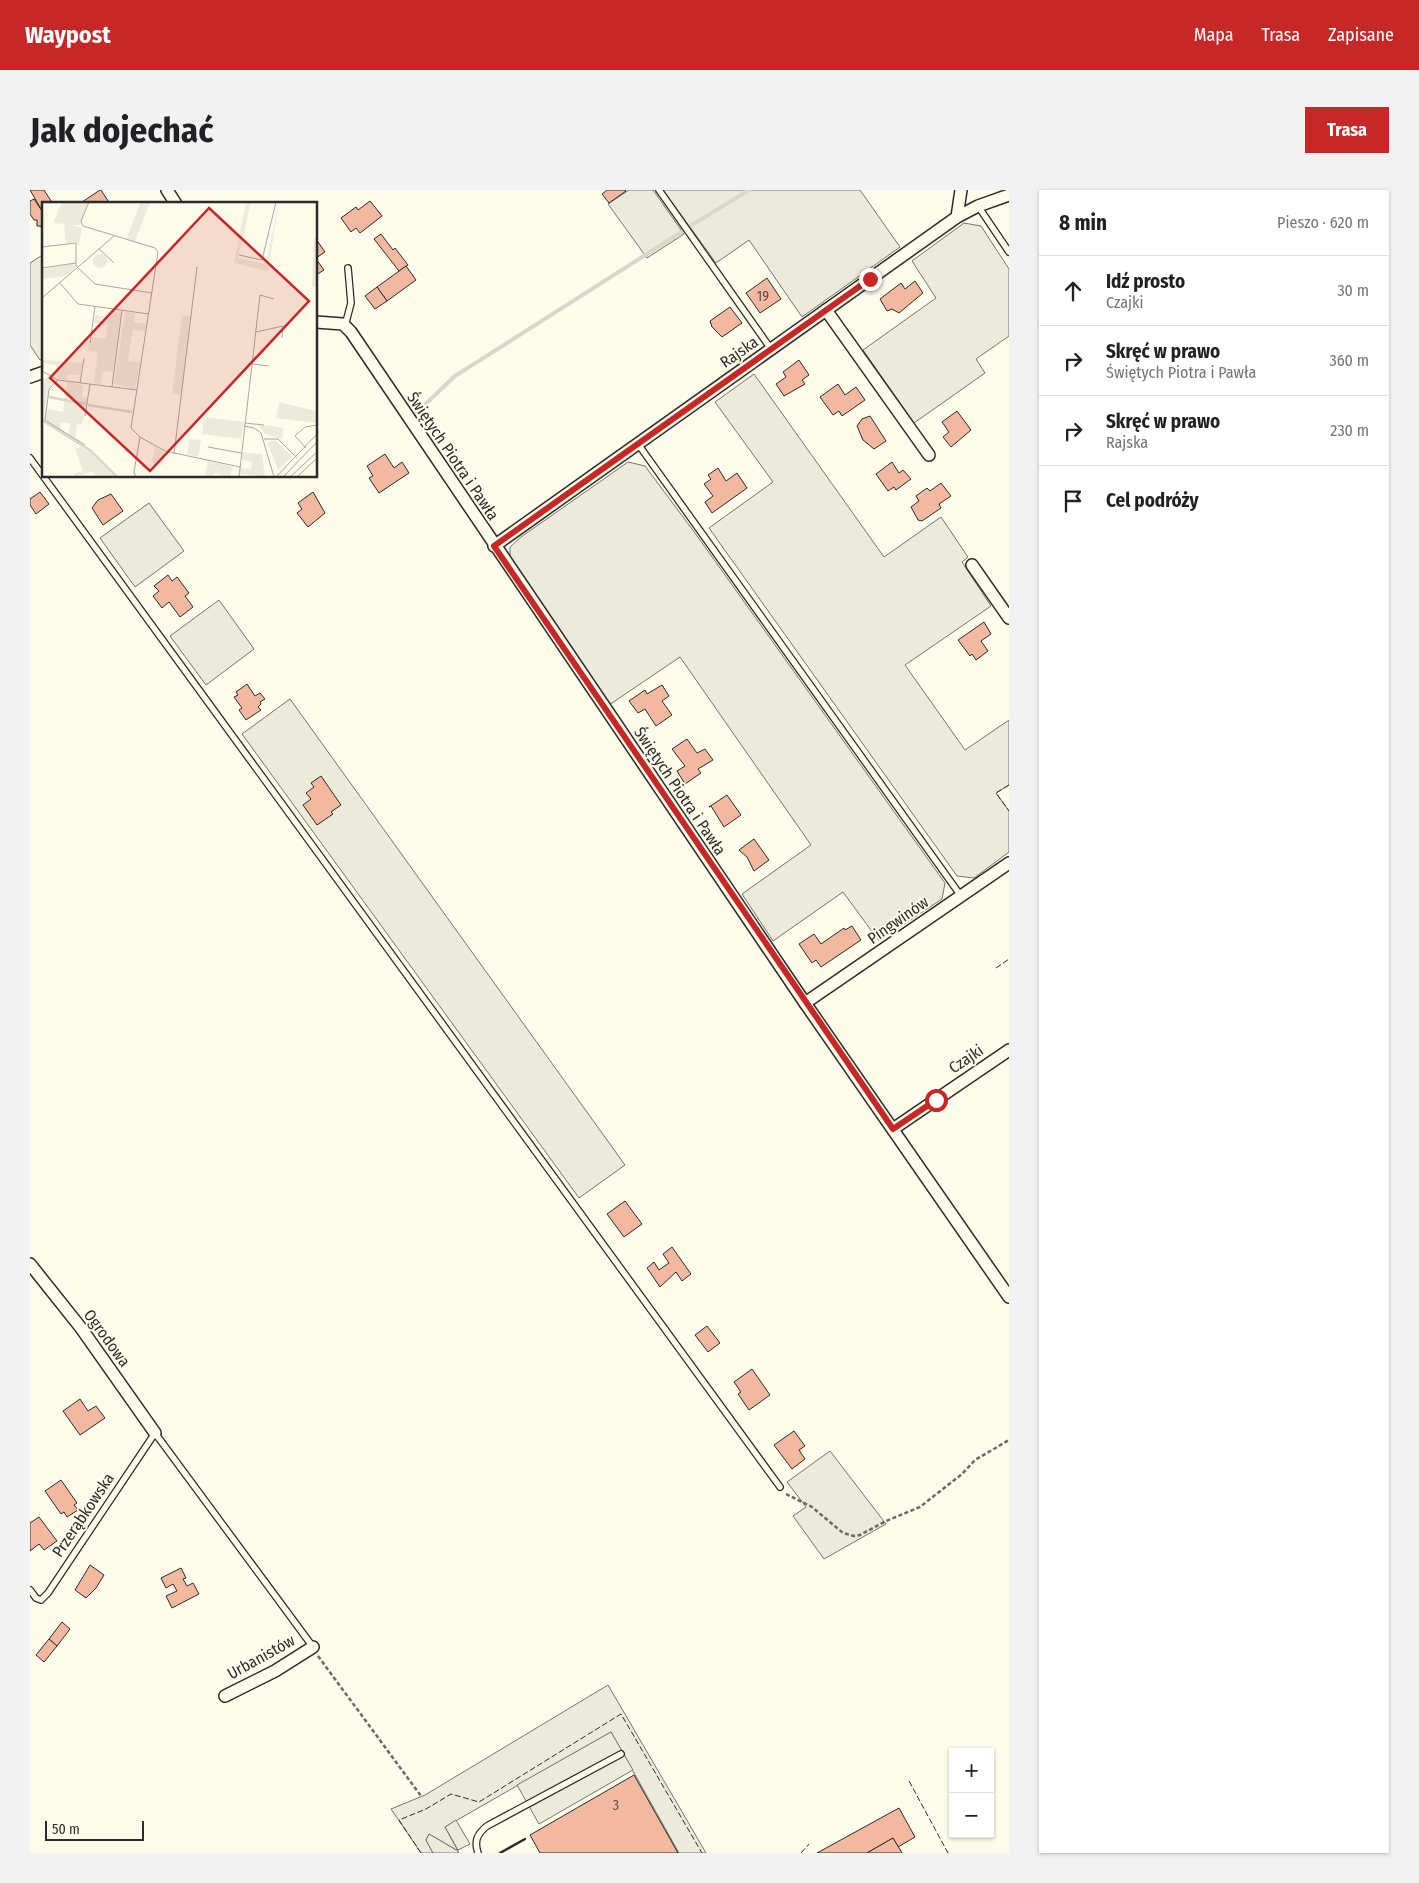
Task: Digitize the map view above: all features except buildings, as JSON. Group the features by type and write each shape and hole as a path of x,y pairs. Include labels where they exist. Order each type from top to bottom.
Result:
{"street":[{"path":"167,190 175,202"},
{"path":"957,217 961,190"},
{"name":"Rajska","path":"494,546 957,217 978,206 1009,195"},
{"path":"826,310 929,455"},
{"path":"318,322 345,326"},
{"name":"Świętych Piotra i Pawła","path":"345,326 805,1003 1009,1296"},
{"path":"30,377 42,373"},
{"path":"972,565 1009,618"},
{"name":"Pingwinów","path":"805,1003 1009,863"},
{"name":"Czajki","path":"893,1129 1009,1050"},
{"name":"Ogrodowa","path":"30,1264 81,1328 156,1433"},
{"name":"Urbanistów","path":"225,1696 276,1671 313,1646"}],"lane":[{"path":"658,190 771,349"},
{"path":"978,206 1009,252"},
{"path":"345,326 351,303 348,268"},
{"path":"638,444 961,896"},
{"path":"30,458 42,474"},
{"path":"45,478 780,1487"},
{"path":"156,1433 313,1646"},
{"name":"Przerąbkowska","path":"30,1590 36,1598 41,1600 48,1593 156,1433"},
{"path":"478,1853 476,1840 479,1833 486,1826 621,1754"}],"path":[{"path":"780,1487 790,1497 812,1507 844,1533 860,1535 886,1520 920,1507 962,1474 975,1460 1009,1440"},
{"path":"313,1646 421,1796"}],"shaded area":[{"path":"629,190 653,190 684,234 647,258 608,204"},
{"path":"663,190 860,190 900,247 802,317 749,240 716,263"},
{"path":"964,223 981,226 1009,269 1009,336 976,359 985,373 914,423 863,350 936,298 912,261"},
{"path":"42,255 42,360 40,360 30,345 30,263"},
{"path":"754,374 884,557 941,517 968,557 962,562 991,606 905,665 965,750 1009,720 1009,785 996,793 1009,811 1009,852 974,878 957,876 709,528 773,482 715,402"},
{"path":"628,462 645,466 945,883 942,899 879,941 843,892 773,941 742,894 811,845 680,657 609,705 510,559 510,547 521,537"},
{"path":"149,503 184,551 135,587 100,538"},
{"path":"219,600 254,649 206,685 170,636"},
{"path":"290,699 625,1165 579,1198 242,734"},
{"path":"830,1451 886,1524 824,1559 793,1516 806,1507 787,1482"},
{"path":"608,1685 706,1853 679,1853 611,1732 445,1827 458,1851 429,1834 426,1840 433,1853 421,1853 391,1809 425,1795"},
{"path":"611,1732 633,1770 539,1824 517,1785"},
{"path":"456,1820 470,1844 458,1850 445,1827"},
{"path":"429,1834 459,1853 433,1853 426,1840"}],"waterway":[{"path":"692,225 749,190"},
{"path":"414,415 455,376 683,231"}],"fence":[{"path":"1009,785 996,793 1009,811"},
{"path":"996,968 1009,959"},
{"path":"421,1853 399,1820 426,1809 451,1794 479,1802 621,1714 702,1853"},
{"path":"909,1781 948,1853"},
{"path":"801,1853 809,1844"}],"wall":[{"path":"500,1853 525,1839"}],"route":[{"path":"870,279 494,546 893,1129 936,1100"}]}
